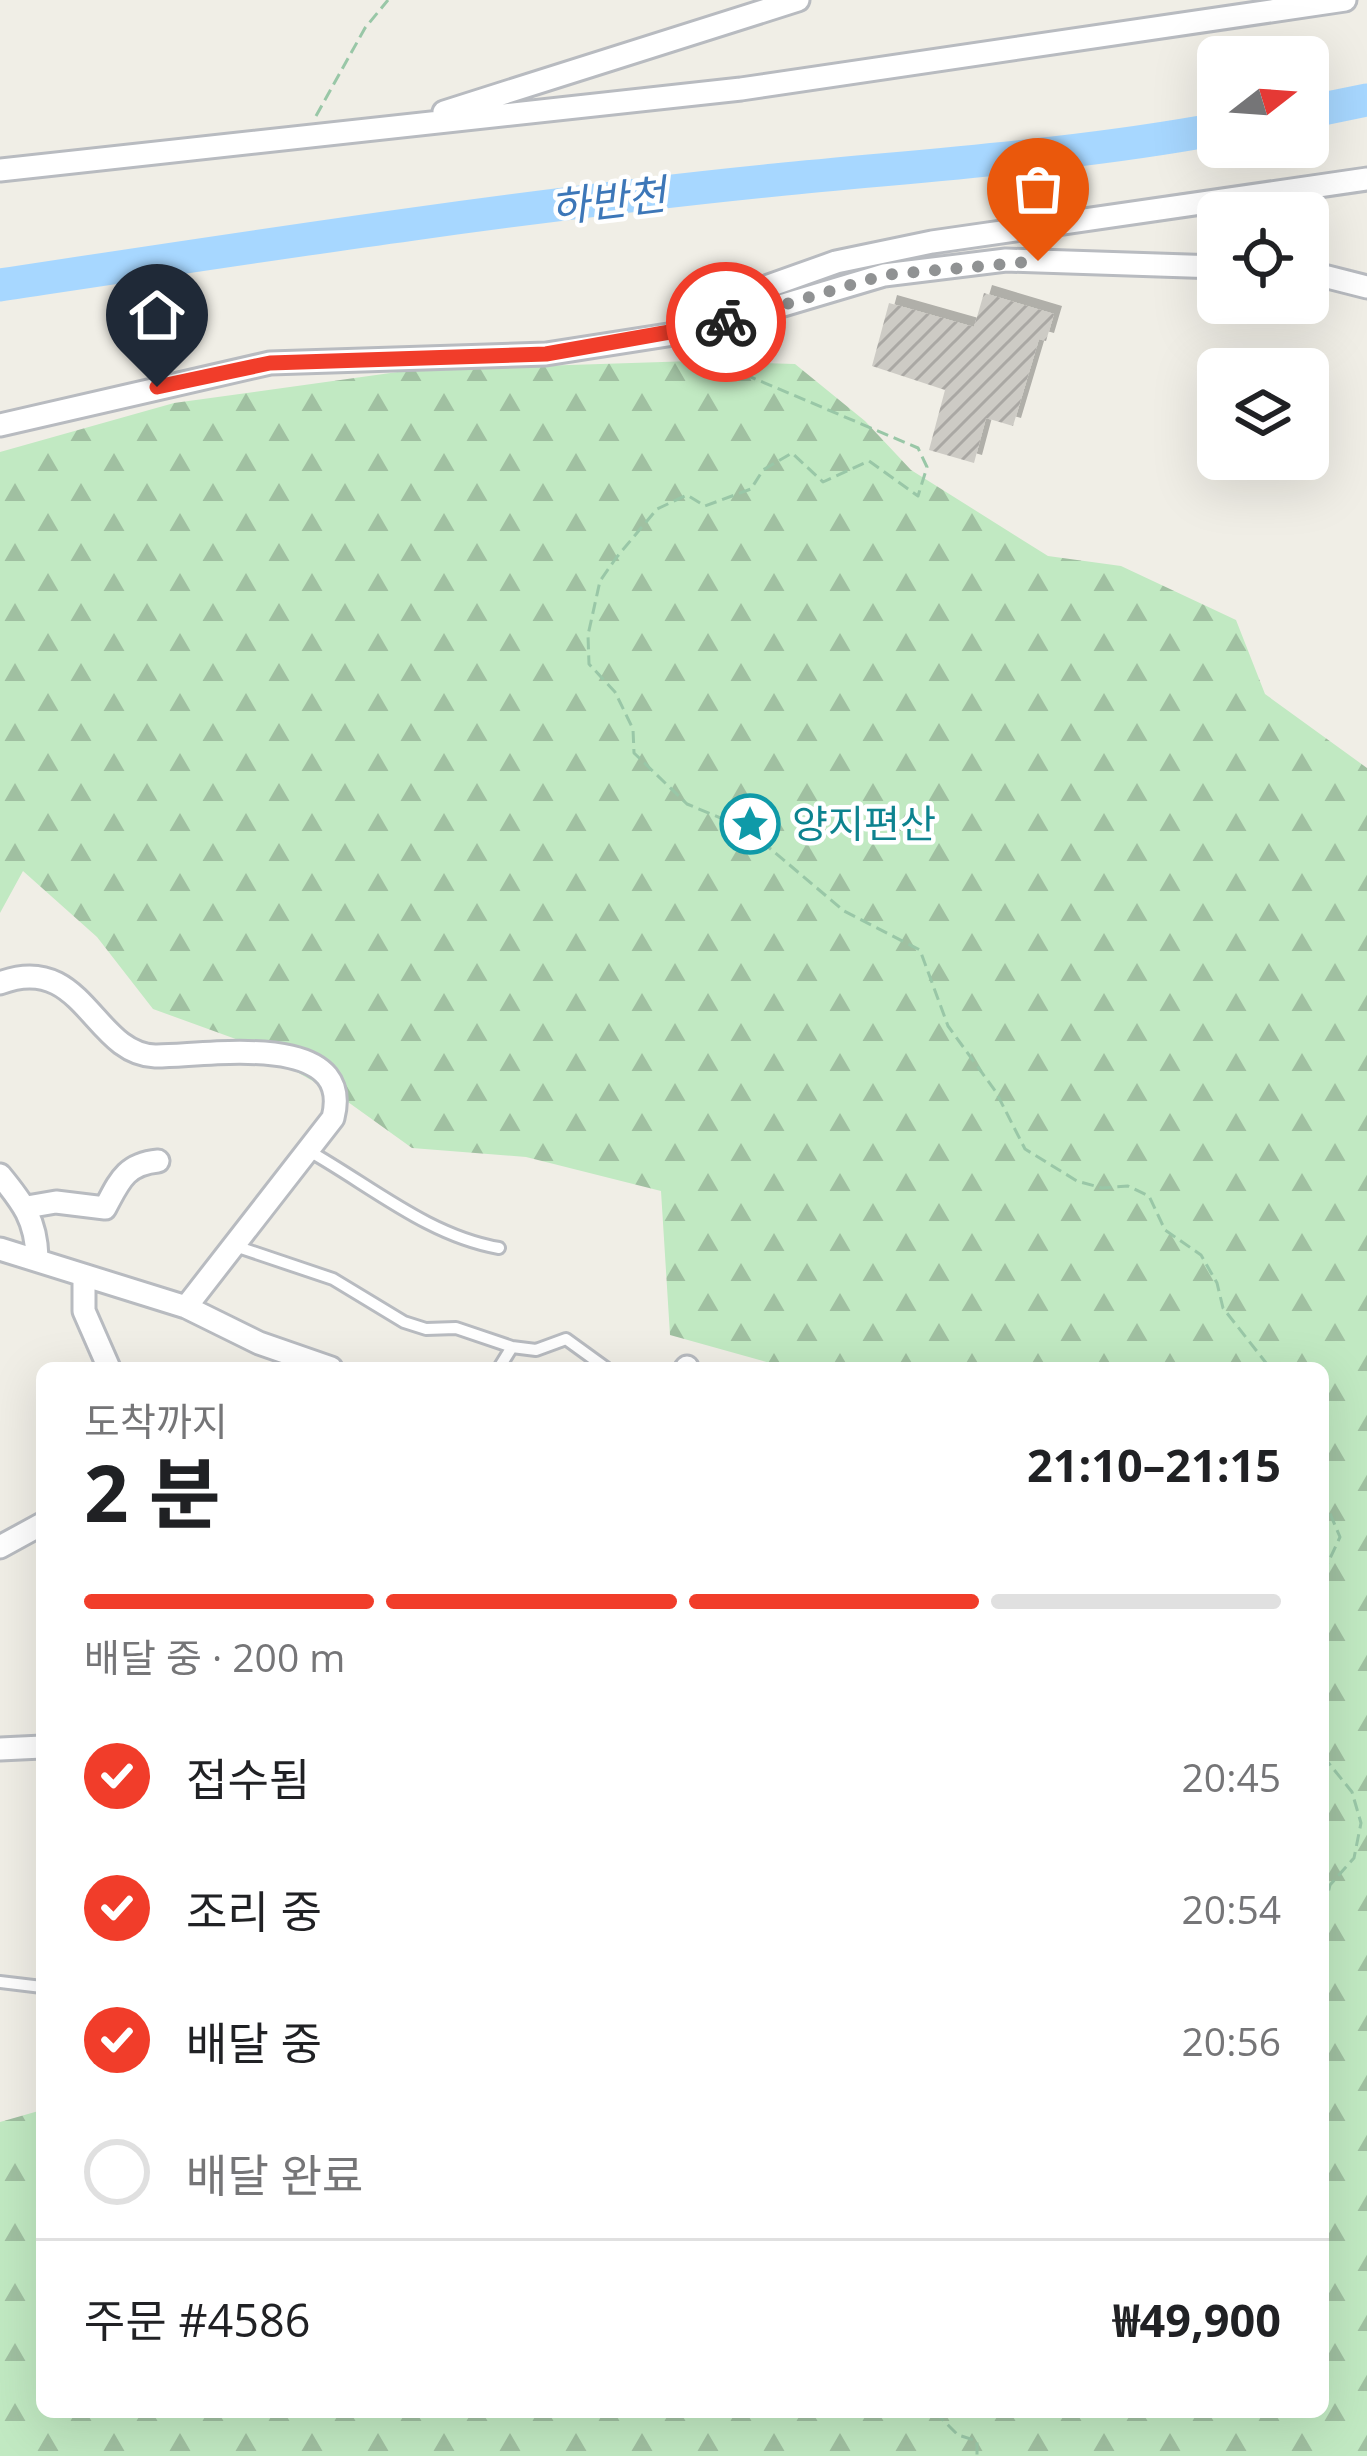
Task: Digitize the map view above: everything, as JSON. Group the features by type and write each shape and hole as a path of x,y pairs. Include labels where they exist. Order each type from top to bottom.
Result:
{"street":[{"path":"428,121 456,106 797,0"},
{"path":"0,170 741,89 1345,0"},
{"path":"706,329 766,286 836,262 932,242 1367,179"},
{"path":"0,425 270,363 546,354 706,329 884,275 1006,260 1197,266"},
{"path":"1329,277 1367,287"},
{"path":"0,983 32,978 60,983 84,1000 130,1051 153,1056 246,1051 308,1062 328,1079 337,1104 309,1151 186,1306"},
{"path":"27,1207 56,1202 105,1208 118,1180 131,1168 158,1161"},
{"path":"0,1175 27,1207 36,1230 37,1257"},
{"path":"0,1249 186,1306 259,1343 314,1362"},
{"path":"84,1276 83,1310 106,1362"},
{"path":"0,1547 36,1526"},
{"path":"0,1749 36,1748"}],"lane":[{"path":"309,1151 407,1207 444,1234 499,1248"},
{"path":"232,1245 333,1279 404,1322 426,1329 457,1328 512,1348 536,1350 566,1339 598,1362"},
{"path":"504,1362 512,1348"},
{"path":"0,1982 36,1986"}],"path":[{"path":"306,133 365,28 388,0"},
{"path":"741,318 729,352 740,372 918,448 927,467 917,496 869,461 824,482 792,453 763,470 751,489 705,506 687,495 657,509 638,527 600,581 587,635 589,664 615,692 633,729 634,753 687,804 747,829 844,910 920,950 948,1026 996,1092 1017,1140 1077,1181 1102,1188 1128,1186 1149,1196 1165,1230 1202,1255 1233,1325 1265,1362"},
{"path":"1329,1512 1340,1538 1329,1561"},
{"path":"1329,1763 1352,1792 1361,1823 1354,1858 1329,1889"},
{"path":"941,2418 958,2435 977,2441 977,2456"}],"green space":[{"path":"693,361 795,364 865,421 911,470 1048,556 1121,566 1236,620 1265,694 1367,768 1367,2456 0,2456 0,2122 36,2112 36,2418 1329,2418 1329,1362 767,1362 670,1335 661,1191 526,1157 412,1148 341,1097 244,1042 153,1009 97,937 23,871 0,913 0,452 174,403 412,370"}],"building":[{"path":"984,293 1054,314 1046,341 1039,339 1013,426 986,418 974,463 929,450 945,390 872,366 889,303 974,327"}],"waterway":[{"name":"하반천","path":"1329,108 1367,100"},
{"name":"하반천","path":"0,285 581,202 1053,153 1197,132"}],"way so far":[{"path":"726,322 884,275 1006,260 1038,261"}],"place":[{"name":"양지편산","path":"750,824"}],"route":[{"path":"157,387 270,363 546,354 726,322"}]}
